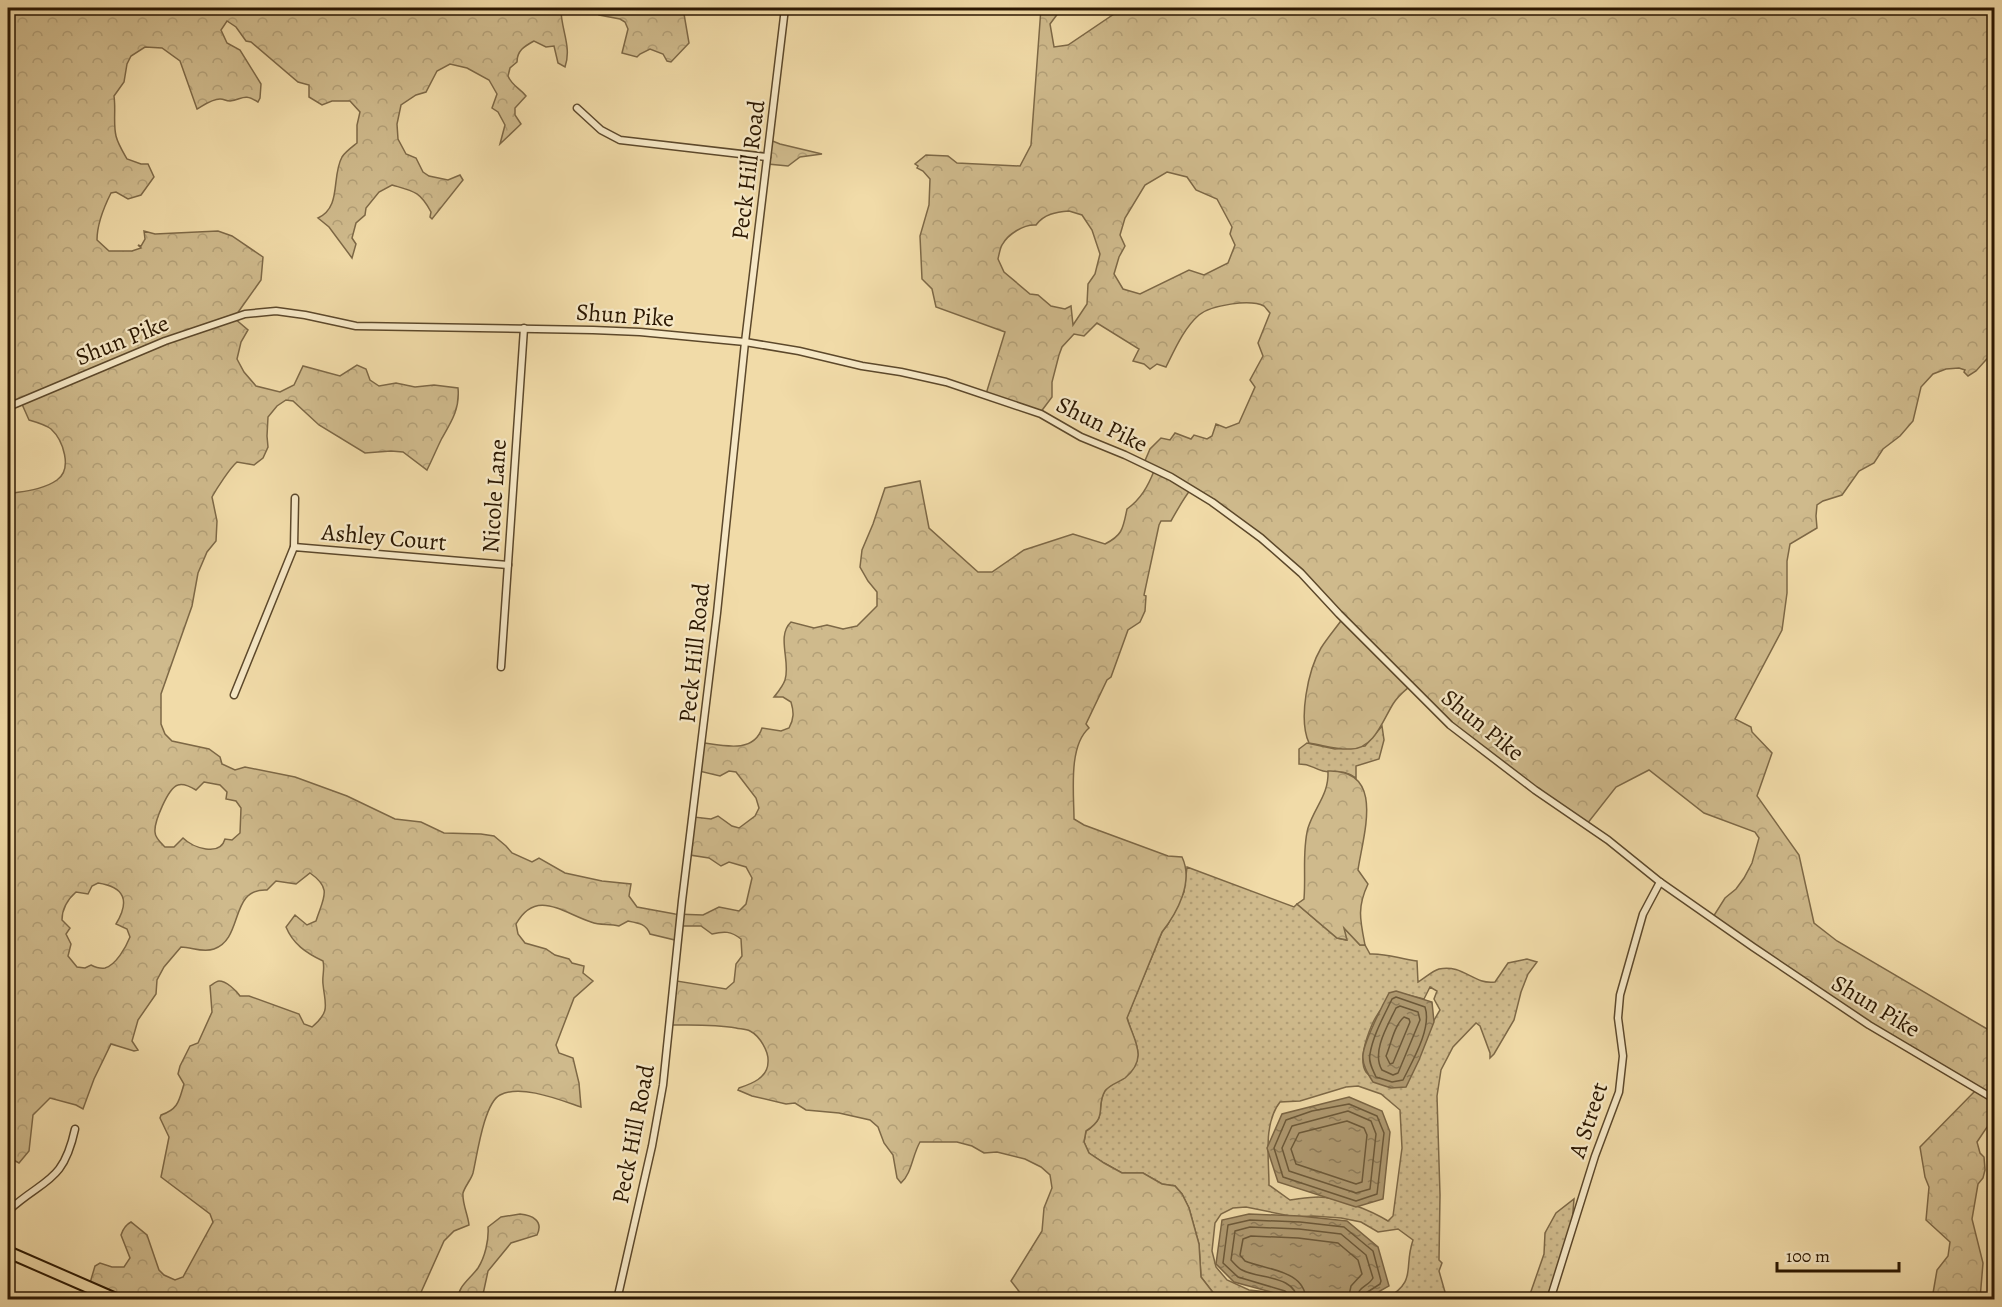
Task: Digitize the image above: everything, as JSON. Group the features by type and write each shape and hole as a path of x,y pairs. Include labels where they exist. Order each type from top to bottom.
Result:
{"main road":[{"path":"8,1252 118,1299"}],"street":[{"name":"Peck Hill Road","path":"617,1299 663,1085 682,901 717,613 745,342 785,8"},
{"path":"577,108 601,130 620,140 767,157"},
{"name":"Shun Pike","path":"8,407 165,341 245,314 276,311 356,326 640,332 745,342 946,382 1041,414 1081,437 1125,455 1179,482 1212,502 1261,538 1301,573 1450,725 1535,790 1608,840 1660,882 1869,1026 1995,1099"},
{"name":"Nicole Lane","path":"501,667 524,328"},
{"name":"Ashley Court","path":"234,695 294,547 295,498"},
{"name":"Ashley Court","path":"294,547 508,565"},
{"name":"A Street","path":"1550,1299 1595,1156 1619,1092 1623,1056 1618,1017 1620,995 1643,914 1660,882"},
{"path":"8,1211 53,1178 66,1160 75,1129"}],"green space":[{"path":"8,8 564,8 561,10 561,17 567,45 565,67 558,63 554,46 546,47 534,41 522,49 518,54 517,62 510,68 508,76 526,96 515,108 515,115 521,124 500,144 505,125 498,112 492,108 497,94 489,80 467,68 450,64 437,71 426,92 416,95 401,105 397,124 398,139 406,154 416,158 423,172 429,176 448,180 460,175 463,180 432,219 427,205 415,193 392,185 379,192 366,208 365,215 356,223 352,238 356,244 352,258 329,227 318,218 330,207 342,157 357,143 360,112 350,101 332,101 322,105 309,97 309,85 298,82 251,42 246,41 236,27 227,21 221,30 227,43 240,50 261,84 258,102 246,97 230,101 217,99 197,109 180,61 162,48 145,47 131,56 124,82 114,96 116,136 127,159 148,164 154,177 141,195 128,199 116,192 111,193 101,216 97,240 109,251 132,251 141,248 138,245 141,246 145,239 144,231 155,234 218,231 232,236 263,257 261,280 234,318 248,330 241,342 237,359 256,386 280,392 294,385 303,366 340,376 357,365 366,369 370,380 379,386 396,383 415,387 434,385 458,388 458,402 454,414 427,470 403,452 365,453 319,425 293,401 286,400 277,406 268,417 268,447 263,458 254,465 237,462 212,497 217,521 216,541 207,552 198,573 192,606 161,694 161,724 165,734 172,741 209,749 220,757 222,764 235,770 245,767 295,777 347,796 395,819 421,822 444,833 494,836 512,853 532,862 539,858 565,873 602,881 631,884 629,896 637,907 675,914 703,915 719,907 739,911 746,904 752,878 746,867 729,862 721,866 709,858 690,855 694,817 711,819 718,816 739,828 755,816 759,808 756,798 736,772 729,771 720,776 699,771 704,743 746,745 758,736 762,728 781,731 789,728 793,715 791,702 783,697 774,697 785,680 784,642 791,622 814,628 827,625 843,629 857,626 877,606 877,592 860,567 862,550 885,488 920,481 929,528 978,572 992,572 1024,550 1073,534 1105,544 1119,534 1127,509 1140,497 1149,482 1154,471 1144,463 1150,449 1161,438 1170,440 1175,433 1191,439 1194,435 1207,439 1212,436 1216,424 1226,428 1239,423 1255,387 1250,380 1263,356 1258,343 1270,313 1264,306 1258,304 1240,303 1221,306 1199,315 1184,332 1166,367 1157,364 1150,369 1144,364 1133,361 1139,349 1097,323 1084,336 1074,334 1062,347 1052,382 1052,397 1040,413 986,394 1005,332 936,307 932,289 922,279 920,236 929,205 930,179 915,164 926,155 948,156 957,163 1020,166 1031,145 1041,8 1062,8 1050,24 1054,47 1068,45 1123,8 1994,8 1994,351 1976,371 1968,376 1965,370 1959,368 1946,369 1933,374 1921,387 1913,421 1900,436 1883,449 1874,463 1859,471 1842,495 1817,505 1817,528 1790,544 1782,630 1735,719 1751,727 1752,732 1772,753 1757,796 1799,855 1814,923 1837,941 1994,1033 1994,1124 1987,1127 1977,1142 1980,1153 1984,1157 1985,1170 1978,1184 1972,1219 1983,1263 1980,1299 1932,1299 1937,1270 1948,1256 1950,1242 1926,1220 1929,1187 1920,1147 1978,1088 1882,1031 1713,917 1725,898 1744,878 1752,863 1759,838 1755,832 1704,813 1649,770 1616,787 1587,824 1450,725 1409,687 1393,704 1372,739 1359,748 1335,748 1309,743 1304,721 1306,695 1312,669 1321,648 1343,618 1300,572 1191,489 1171,521 1161,521 1159,525 1144,595 1146,596 1145,611 1140,622 1128,630 1111,677 1107,680 1086,724 1089,728 1082,736 1075,758 1074,819 1084,825 1168,856 1182,857 1186,877 1178,907 1162,932 1127,1018 1138,1049 1136,1063 1125,1078 1105,1091 1097,1121 1086,1131 1084,1142 1089,1153 1122,1173 1143,1173 1162,1184 1175,1186 1182,1194 1189,1208 1199,1244 1201,1277 1218,1299 1040,1300 1021,1294 1011,1281 1042,1231 1044,1208 1052,1188 1050,1175 1041,1167 1025,1159 997,1152 984,1153 972,1146 957,1142 920,1142 905,1179 901,1183 897,1178 893,1155 884,1143 878,1127 870,1120 839,1113 806,1110 795,1103 786,1104 752,1096 738,1090 758,1080 767,1068 768,1058 765,1049 754,1033 720,1026 671,1025 677,981 726,989 734,982 736,964 742,956 741,939 727,932 712,934 701,926 681,926 675,940 650,934 644,926 636,922 628,921 619,926 598,924 560,909 541,905 532,907 524,913 516,924 518,934 525,943 546,949 555,955 569,959 572,963 584,966 583,973 593,981 574,998 556,1045 559,1053 573,1058 579,1083 581,1107 552,1097 519,1091 500,1095 494,1100 485,1119 473,1173 463,1193 469,1225 454,1231 444,1241 418,1299 111,1300 90,1283 95,1266 100,1263 112,1267 124,1267 130,1258 121,1235 127,1224 131,1222 147,1235 159,1270 175,1280 183,1277 213,1222 210,1214 161,1177 169,1137 160,1118 161,1115 175,1107 179,1099 184,1084 178,1074 180,1066 190,1046 198,1043 212,1012 210,986 218,981 225,982 240,996 249,996 299,1014 304,1024 312,1027 322,1016 325,1007 323,961 301,947 286,927 295,915 307,925 316,921 324,889 310,873 296,884 276,881 267,890 255,892 247,897 241,905 230,935 223,944 210,950 181,947 164,967 157,980 156,994 138,1020 132,1041 138,1050 134,1051 111,1044 83,1109 50,1098 33,1115 29,1151 19,1163 8,1157 8,494 33,490 52,483 62,475 65,462 62,447 51,429 29,420 21,402 8,407","holes":["1167,172 1187,177 1196,190 1217,199 1232,227 1230,234 1235,245 1228,263 1204,275 1189,270 1140,294 1123,289 1114,274 1125,246 1120,235 1125,218 1145,185","1069,211 1082,215 1092,230 1100,254 1095,274 1088,284 1087,304 1073,325 1071,306 1065,309 1051,306 1038,295 1030,294 1004,272 998,259 1002,245 1012,234 1026,226 1036,225 1051,214","204,782 220,785 227,792 226,799 236,801 241,808 240,833 232,840 225,839 218,848 206,849 193,845 183,838 174,847 165,847 155,832 162,806 170,792 178,785 185,785 196,790","98,883 107,885 122,896 123,908 116,924 127,929 130,937 117,960 105,968 91,965 85,968 77,967 68,956 71,944 66,934 70,928 62,920 64,908 70,898 76,892 88,894 92,886"]},
{"path":"590,8 683,8 689,43 671,62 667,61 663,54 650,49 637,57 622,53 628,29 625,22 599,15"},
{"path":"770,140 822,154 800,157 788,166 768,164"},
{"path":"1382,726 1384,740 1379,759 1356,766 1356,778 1343,772 1328,772 1299,764 1299,749 1307,743 1335,749 1365,746"},
{"path":"1328,771 1346,773 1358,781 1364,792 1367,807 1366,823 1358,870 1368,884 1360,914 1365,945 1360,945 1344,928 1347,940 1337,938 1297,904 1304,899 1306,836 1324,794"},
{"path":"1187,867 1294,907 1297,904 1337,938 1346,940 1343,927 1360,945 1365,945 1370,954 1417,961 1418,982 1436,970 1448,968 1480,981 1495,982 1508,963 1527,959 1537,962 1528,974 1514,1020 1494,1054 1490,1058 1480,1026 1476,1023 1453,1047 1441,1070 1437,1096 1439,1260 1442,1263 1439,1271 1447,1299 1386,1299 1402,1286 1408,1273 1413,1240 1398,1229 1378,1232 1361,1222 1341,1218 1295,1217 1246,1207 1233,1208 1221,1214 1215,1223 1212,1251 1216,1267 1227,1280 1249,1290 1330,1299 1218,1299 1201,1277 1199,1244 1189,1208 1175,1186 1162,1184 1143,1173 1122,1173 1089,1153 1084,1142 1086,1131 1097,1121 1105,1090 1125,1077 1137,1062 1137,1048 1127,1017 1162,932 1184,892","holes":["1430,987 1437,991 1434,999 1440,1010 1430,1027 1381,1083 1367,1073 1363,1065 1364,1047 1375,1019 1384,1006 1391,1001 1404,994 1424,999","1358,1086 1381,1094 1400,1110 1402,1148 1393,1216 1388,1221 1364,1209 1335,1199 1318,1197 1290,1200 1269,1185 1269,1131 1271,1120 1280,1102 1300,1101 1346,1087"]},
{"path":"1574,1199 1572,1224 1550,1299 1528,1300 1544,1254 1545,1233 1556,1213"},
{"path":"520,1214 529,1216 538,1222 537,1235 511,1243 488,1271 482,1299 458,1299 462,1286 483,1259 488,1227 501,1217"}],"water":[{"path":"1396,991 1432,1002 1434,1022 1406,1087 1391,1088 1373,1082 1364,1066 1363,1055 1370,1033 1389,993"},
{"path":"1349,1097 1382,1111 1390,1132 1383,1199 1356,1207 1278,1182 1267,1148 1282,1114"},
{"path":"1249,1214 1347,1221 1378,1247 1389,1286 1366,1299 1297,1299 1234,1282 1216,1264 1222,1220"}]}
